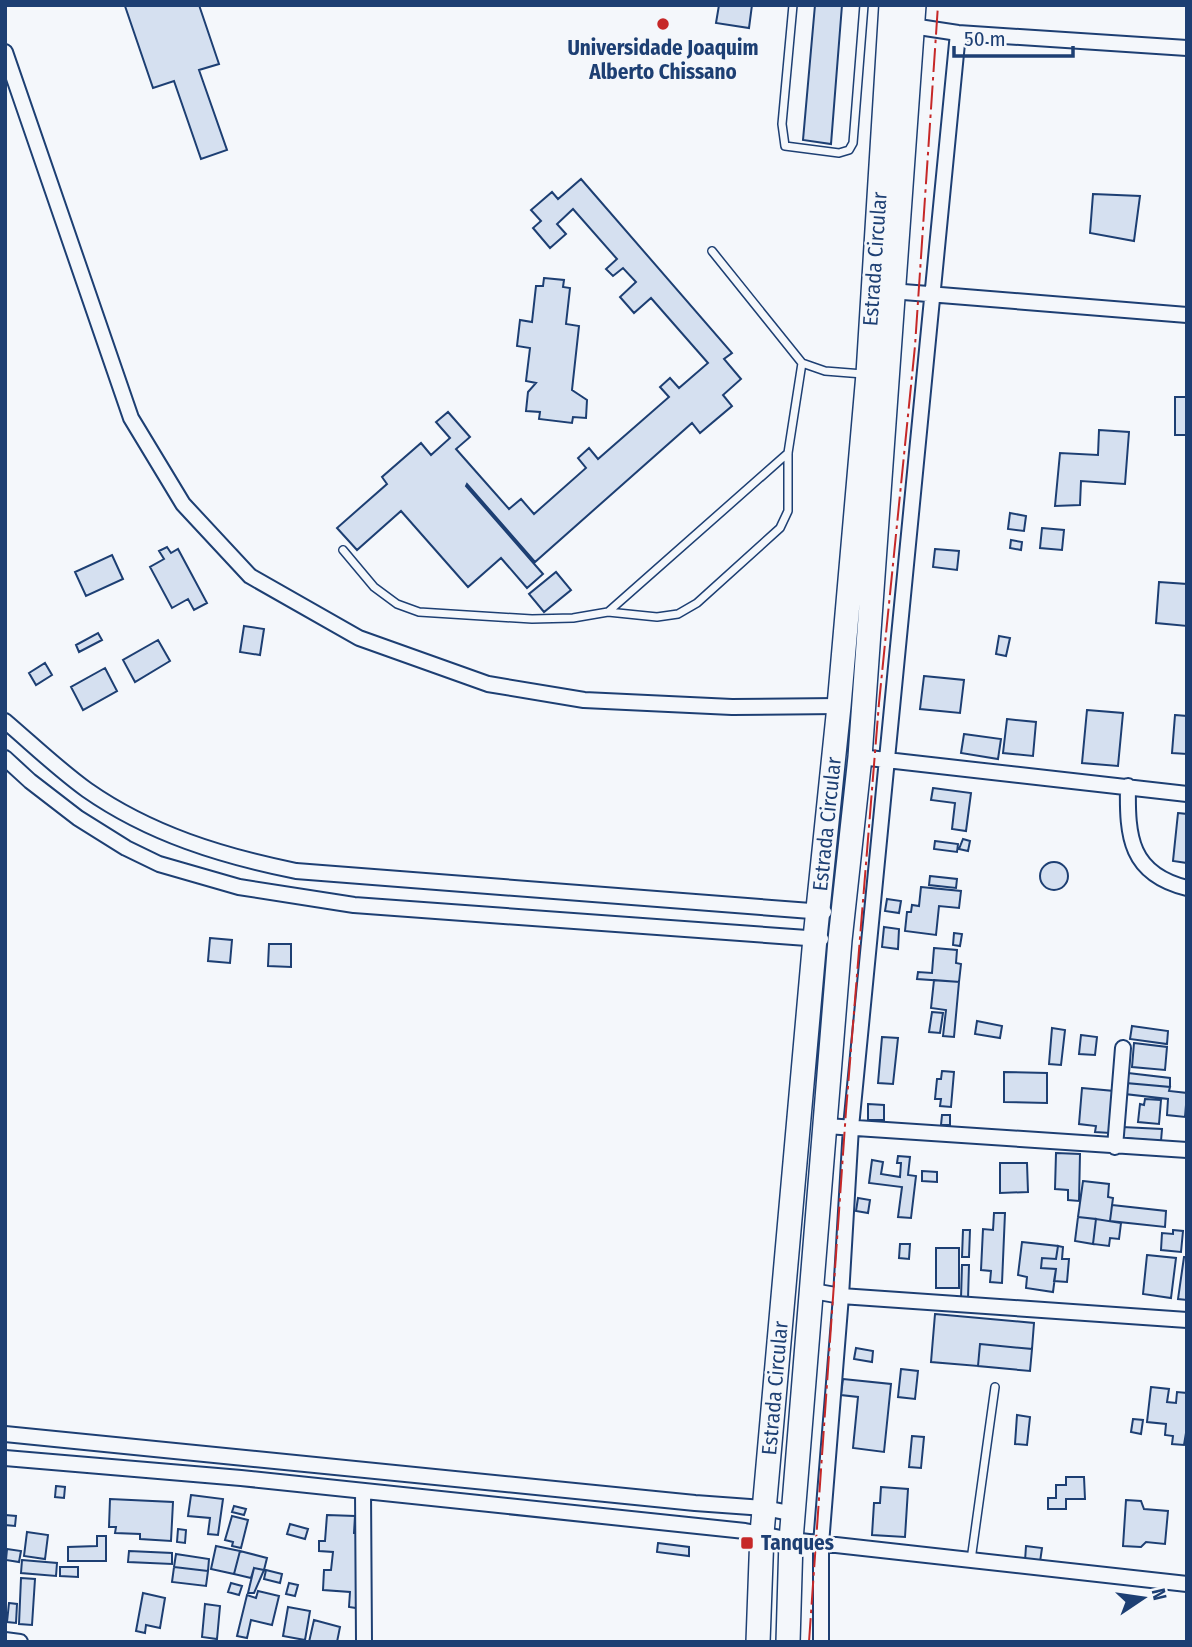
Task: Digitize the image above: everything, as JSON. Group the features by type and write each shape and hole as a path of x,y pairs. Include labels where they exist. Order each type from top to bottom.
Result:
{"main road":[{"name":"Estrada Circular","path":"758,1642 762,1533 868,374 891,5"},
{"path":"788,1642 791,1540 842,917 860,757 891,291 913,15"}],"street":[{"path":"913,15 958,33 1187,48"},
{"path":"821,1642 821,1544 841,1296 851,1127 958,33"},
{"path":"5,52 10,84 131,418 183,503 250,576 359,638 488,684 584,700 732,707 839,706"},
{"path":"891,291 1187,315"},
{"path":"5,721 88,790 135,819 183,841 239,860 296,871 818,910 842,917"},
{"path":"860,757 1187,794"},
{"path":"5,758 78,818 126,848 159,864 239,887 354,905 840,940"},
{"path":"1128,786 1127,821 1132,844 1141,862 1153,874 1187,888"},
{"path":"1115,1147 1123,1048"},
{"path":"826,1126 1187,1150"},
{"path":"813,1291 841,1296 1187,1320"},
{"path":"5,1434 765,1508 794,1514"},
{"path":"5,1458 174,1472 762,1533 821,1544 1187,1584"},
{"path":"363,1491 365,1642"},
{"path":"5,1640 20,1642"}],"lane":[{"path":"793,5 782,124 785,146 839,153 849,150 853,143 864,5"},
{"path":"712,251 802,363 824,371 868,374"},
{"path":"343,550 374,587 397,604 419,612 532,619 573,618 608,612 657,617 678,614 697,603 780,528 788,511 788,453 802,363"},
{"path":"608,612 788,453"},
{"path":"971,1560 995,1387"}],"building":[{"path":"199,5 219,64 199,70 227,150 201,159 174,81 153,88 125,6"},
{"path":"719,5 752,5 749,28 716,23"},
{"path":"815,5 842,5 831,144 803,140"},
{"path":"581,179 732,353 724,359 741,379 723,395 732,406 700,433 692,423 535,562 467,484 543,574 527,588 501,558 468,587 401,511 357,550 337,528 387,484 382,477 421,443 431,455 450,438 436,422 448,412 470,437 456,449 509,509 521,499 534,514 586,468 578,458 589,448 598,459 669,397 660,387 670,378 679,388 708,363 651,298 634,313 620,297 636,282 623,268 613,276 606,269 617,259 573,209 557,224 566,234 550,248 533,228 541,221 531,210 552,192 558,199"},
{"path":"1093,194 1140,196 1134,241 1090,233"},
{"path":"544,278 564,280 563,287 570,288 566,324 579,326 572,390 587,400 586,418 573,417 572,423 539,419 540,412 526,411 528,392 536,383 526,381 530,348 517,346 520,320 532,322 536,286 543,286"},
{"path":"1175,397 1187,397 1187,435 1175,435"},
{"path":"1099,430 1129,432 1125,484 1081,481 1080,505 1055,506 1060,453 1098,455"},
{"path":"1010,513 1026,516 1024,531 1008,529"},
{"path":"1042,528 1064,530 1062,550 1040,548"},
{"path":"1011,540 1022,542 1021,550 1010,548"},
{"path":"167,547 171,553 178,549 207,603 194,610 188,599 172,608 150,567 164,559 159,551"},
{"path":"935,549 959,551 957,570 933,567"},
{"path":"112,555 123,579 86,596 75,572"},
{"path":"556,572 571,590 544,612 529,594"},
{"path":"1159,582 1187,584 1187,626 1156,623"},
{"path":"244,626 264,629 260,655 240,652"},
{"path":"98,633 102,640 79,652 76,645"},
{"path":"999,636 1010,638 1006,656 996,654"},
{"path":"158,640 170,661 135,682 123,660"},
{"path":"45,663 52,675 36,685 29,673"},
{"path":"105,668 117,691 83,710 71,687"},
{"path":"924,676 964,680 960,713 920,709"},
{"path":"1087,710 1123,713 1118,766 1082,763"},
{"path":"1175,715 1187,716 1187,754 1172,753"},
{"path":"1007,719 1036,722 1033,756 1003,753"},
{"path":"964,734 1001,739 998,759 961,753"},
{"path":"933,788 971,793 966,831 952,829 955,803 931,800"},
{"path":"1178,813 1187,814 1187,863 1173,861"},
{"path":"963,839 970,841 968,851 959,849"},
{"path":"935,841 958,844 957,852 934,849"},
{"path":"1054,862 1064,866 1068,876 1064,886 1054,890 1044,886 1040,876 1044,866"},
{"path":"930,876 957,879 956,888 929,885"},
{"path":"921,887 961,891 959,908 939,906 936,935 905,931 907,912 911,912 912,905 919,906"},
{"path":"887,899 901,901 899,913 885,911"},
{"path":"884,927 899,929 898,949 882,947"},
{"path":"954,933 962,934 960,946 953,945"},
{"path":"210,938 232,940 230,963 208,961"},
{"path":"269,944 291,944 291,967 268,966"},
{"path":"934,948 957,950 956,963 961,964 959,982 917,979 918,972 932,973"},
{"path":"934,980 959,982 954,1037 943,1036 946,1010 931,1008"},
{"path":"932,1012 943,1013 940,1033 929,1032"},
{"path":"977,1021 1002,1026 1000,1038 975,1034"},
{"path":"1132,1026 1168,1031 1167,1044 1130,1039"},
{"path":"1052,1028 1065,1030 1061,1065 1049,1064"},
{"path":"1081,1035 1097,1037 1095,1055 1079,1054"},
{"path":"882,1037 898,1038 893,1084 878,1083"},
{"path":"1134,1043 1167,1047 1165,1070 1132,1067"},
{"path":"942,1071 954,1072 951,1107 940,1106 941,1099 935,1099 937,1079 941,1079"},
{"path":"1004,1072 1047,1073 1047,1103 1004,1102"},
{"path":"1128,1073 1170,1078 1170,1087 1126,1083"},
{"path":"1126,1083 1170,1087 1169,1091 1187,1093 1185,1117 1167,1115 1168,1099 1125,1094"},
{"path":"1082,1088 1114,1091 1110,1133 1095,1132 1096,1126 1079,1124"},
{"path":"1145,1099 1161,1100 1159,1124 1138,1122 1140,1104 1144,1105"},
{"path":"868,1104 884,1105 884,1120 868,1120"},
{"path":"942,1115 950,1115 950,1125 941,1125"},
{"path":"1122,1127 1162,1129 1161,1141 1122,1138"},
{"path":"1056,1153 1080,1154 1079,1201 1068,1200 1068,1190 1055,1189"},
{"path":"898,1156 910,1157 908,1175 916,1176 911,1218 898,1217 902,1187 869,1183 872,1160 883,1162 881,1174 900,1177 901,1163 897,1163"},
{"path":"1000,1163 1027,1163 1028,1192 1000,1193"},
{"path":"922,1171 937,1172 937,1182 922,1181"},
{"path":"1083,1181 1109,1184 1108,1197 1113,1198 1110,1221 1078,1217"},
{"path":"858,1198 870,1200 868,1213 856,1211"},
{"path":"1112,1205 1166,1211 1165,1227 1110,1221"},
{"path":"994,1213 1005,1213 1002,1283 990,1282 991,1271 981,1270 983,1229 993,1230"},
{"path":"1078,1217 1096,1219 1093,1244 1075,1241"},
{"path":"1096,1219 1121,1223 1119,1239 1110,1238 1109,1246 1093,1244"},
{"path":"963,1230 970,1230 969,1257 962,1257"},
{"path":"1173,1230 1183,1231 1181,1252 1161,1250 1162,1233 1173,1234"},
{"path":"1022,1242 1058,1246 1056,1259 1042,1258 1041,1268 1056,1269 1053,1292 1026,1288 1027,1277 1018,1275"},
{"path":"900,1244 910,1244 909,1259 899,1258"},
{"path":"1058,1246 1063,1247 1062,1259 1069,1259 1067,1282 1054,1281 1056,1269 1041,1268 1042,1258 1056,1259"},
{"path":"936,1248 959,1248 959,1288 936,1288"},
{"path":"1147,1255 1176,1258 1171,1298 1143,1294"},
{"path":"1184,1257 1187,1257 1187,1300 1178,1299"},
{"path":"962,1265 969,1265 968,1299 961,1298"},
{"path":"935,1314 1034,1323 1032,1349 980,1344 978,1366 931,1362"},
{"path":"980,1344 1032,1349 1030,1371 978,1366"},
{"path":"856,1348 873,1351 872,1362 854,1359"},
{"path":"901,1369 918,1371 915,1399 898,1397"},
{"path":"843,1379 891,1384 884,1452 853,1448 858,1397 841,1395"},
{"path":"1151,1387 1169,1389 1167,1402 1176,1403 1177,1392 1187,1393 1184,1445 1172,1444 1173,1436 1165,1435 1166,1424 1147,1422"},
{"path":"1017,1415 1030,1417 1027,1445 1015,1444"},
{"path":"1133,1419 1143,1420 1141,1434 1131,1432"},
{"path":"912,1436 924,1437 921,1468 909,1467"},
{"path":"1066,1477 1084,1477 1085,1499 1066,1499 1066,1509 1048,1509 1048,1498 1056,1498 1056,1485 1066,1485"},
{"path":"56,1486 65,1487 64,1498 55,1497"},
{"path":"881,1487 908,1489 905,1537 872,1535 874,1503 880,1503"},
{"path":"191,1495 223,1499 218,1535 208,1534 210,1518 188,1516"},
{"path":"110,1499 173,1502 171,1541 140,1539 140,1534 115,1533 116,1527 109,1527"},
{"path":"1126,1500 1141,1501 1144,1509 1168,1511 1165,1544 1146,1542 1141,1547 1123,1546"},
{"path":"234,1506 246,1509 244,1515 232,1512"},
{"path":"5,1515 16,1516 15,1526 5,1525"},
{"path":"327,1515 355,1516 354,1533 360,1533 356,1608 349,1607 350,1592 323,1590 324,1570 331,1570 333,1552 319,1551 319,1541 325,1541"},
{"path":"232,1516 248,1520 241,1548 232,1546 233,1542 225,1540"},
{"path":"290,1524 308,1529 305,1539 287,1534"},
{"path":"178,1529 186,1530 185,1543 177,1542"},
{"path":"27,1532 48,1535 45,1559 24,1556"},
{"path":"97,1536 106,1536 106,1561 68,1561 68,1547 97,1546"},
{"path":"658,1543 689,1547 689,1556 657,1552"},
{"path":"216,1546 240,1551 234,1574 211,1569"},
{"path":"1026,1546 1042,1548 1040,1562 1025,1561"},
{"path":"7,1549 21,1551 19,1562 6,1560"},
{"path":"129,1551 172,1553 172,1564 128,1562"},
{"path":"240,1551 267,1558 264,1570 254,1568 251,1578 234,1574"},
{"path":"176,1554 209,1559 208,1571 174,1567"},
{"path":"22,1560 57,1563 56,1576 21,1573"},
{"path":"60,1567 78,1567 78,1577 60,1576"},
{"path":"174,1567 208,1571 206,1586 172,1582"},
{"path":"254,1568 264,1570 254,1593 248,1593"},
{"path":"266,1570 282,1574 280,1583 264,1579"},
{"path":"21,1578 35,1579 32,1625 19,1624"},
{"path":"231,1583 242,1586 239,1595 228,1592"},
{"path":"289,1583 298,1585 295,1596 286,1594"},
{"path":"258,1591 279,1596 272,1625 251,1620 247,1638 237,1636 247,1595 256,1598"},
{"path":"143,1593 165,1598 160,1628 146,1625 145,1633 136,1631"},
{"path":"9,1603 17,1604 16,1623 7,1622"},
{"path":"205,1604 220,1606 217,1639 202,1637"},
{"path":"288,1607 310,1611 305,1640 283,1636"},
{"path":"314,1620 340,1627 337,1642 309,1642"}],"power":[{"path":"809,1642 846,1111 879,703 915,346 938,5"}],"place":[{"name":"Universidade Joaquim Alberto Chissano","path":"663,24"},
{"name":"Tanques","path":"747,1543"}]}
